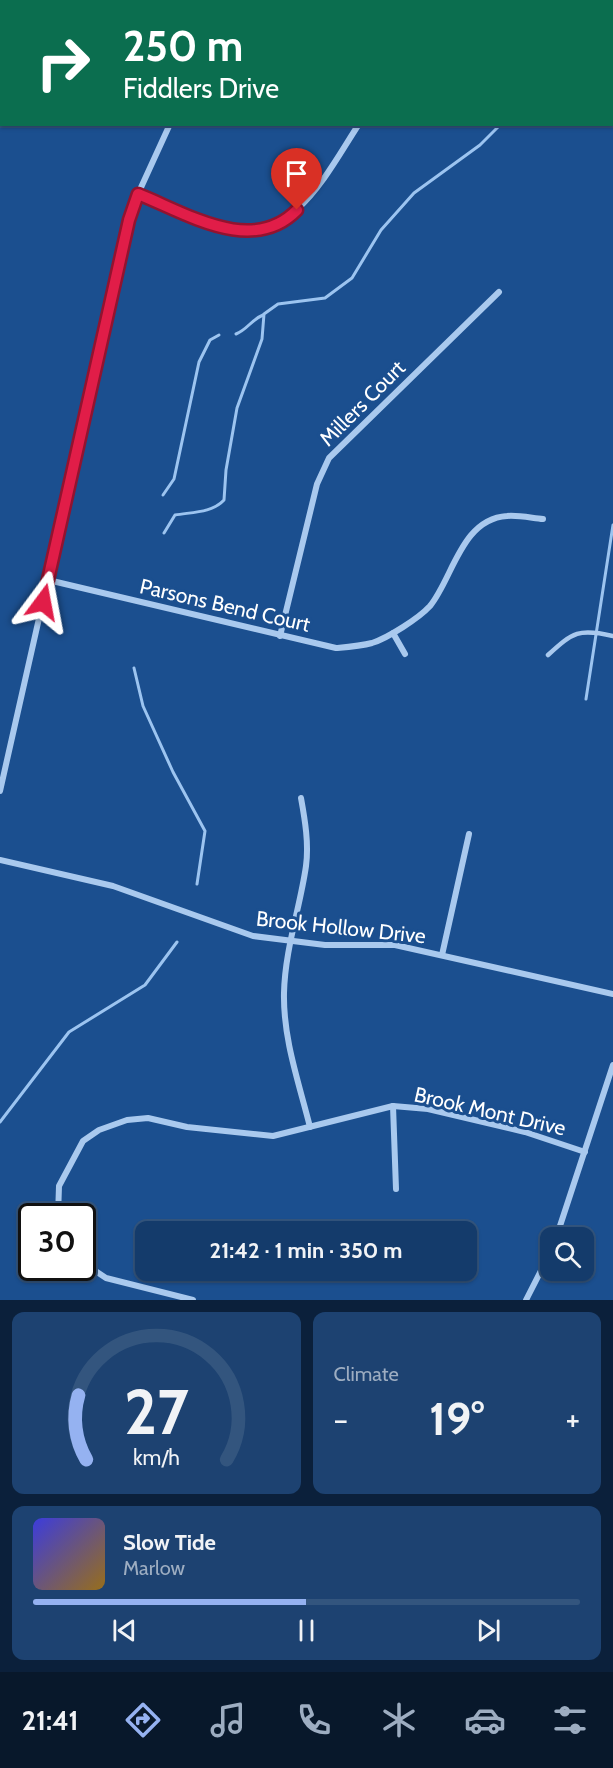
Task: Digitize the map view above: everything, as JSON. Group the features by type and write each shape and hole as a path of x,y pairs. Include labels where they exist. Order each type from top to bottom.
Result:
{"street":[{"path":"0,791 129,220 138,194 169,126"},
{"path":"138,194 224,229 261,230 288,219 306,201 358,126"},
{"name":"Millers Court","path":"280,636 317,484 329,458 499,292"},
{"name":"Parsons Bend Court","path":"48,580 336,648 372,643 393,633 429,607 445,584 461,547 481,526 505,516 543,519"},
{"path":"393,633 405,654"},
{"path":"301,798 306,828 306,864 290,942 284,992 288,1040 310,1127"},
{"path":"442,955 469,834"},
{"name":"Brook Hollow Drive","path":"0,860 113,886 253,936 290,942 395,945 613,994"},
{"name":"Brook Mont Drive","path":"560,1227 613,1065"},
{"path":"393,1106 396,1189"},
{"name":"Brook Mont Drive","path":"58,1203 59,1186 82,1141 99,1130 127,1120 148,1118 187,1127 273,1136 351,1114 393,1106 439,1112 525,1132 585,1152"},
{"path":"96,1271 106,1278 193,1300"},
{"path":"526,1300 540,1273"}],"lane":[{"path":"548,655 570,634 586,631 613,636"}],"waterway":[{"path":"164,533 175,515 208,510 224,500 226,470 237,408 262,339 264,314 278,304 325,298 352,278 381,230 414,193 480,145 499,126"},
{"path":"236,334 263,315"},
{"path":"163,495 174,479 199,362 210,340 219,335"},
{"path":"586,699 613,525"},
{"path":"134,668 143,706 173,772 205,831 197,884"},
{"path":"0,1122 69,1032 145,985 177,942"}],"route":[{"path":"43,602 129,220 138,194 224,229 242,231 261,230 288,219 297,210"}]}
